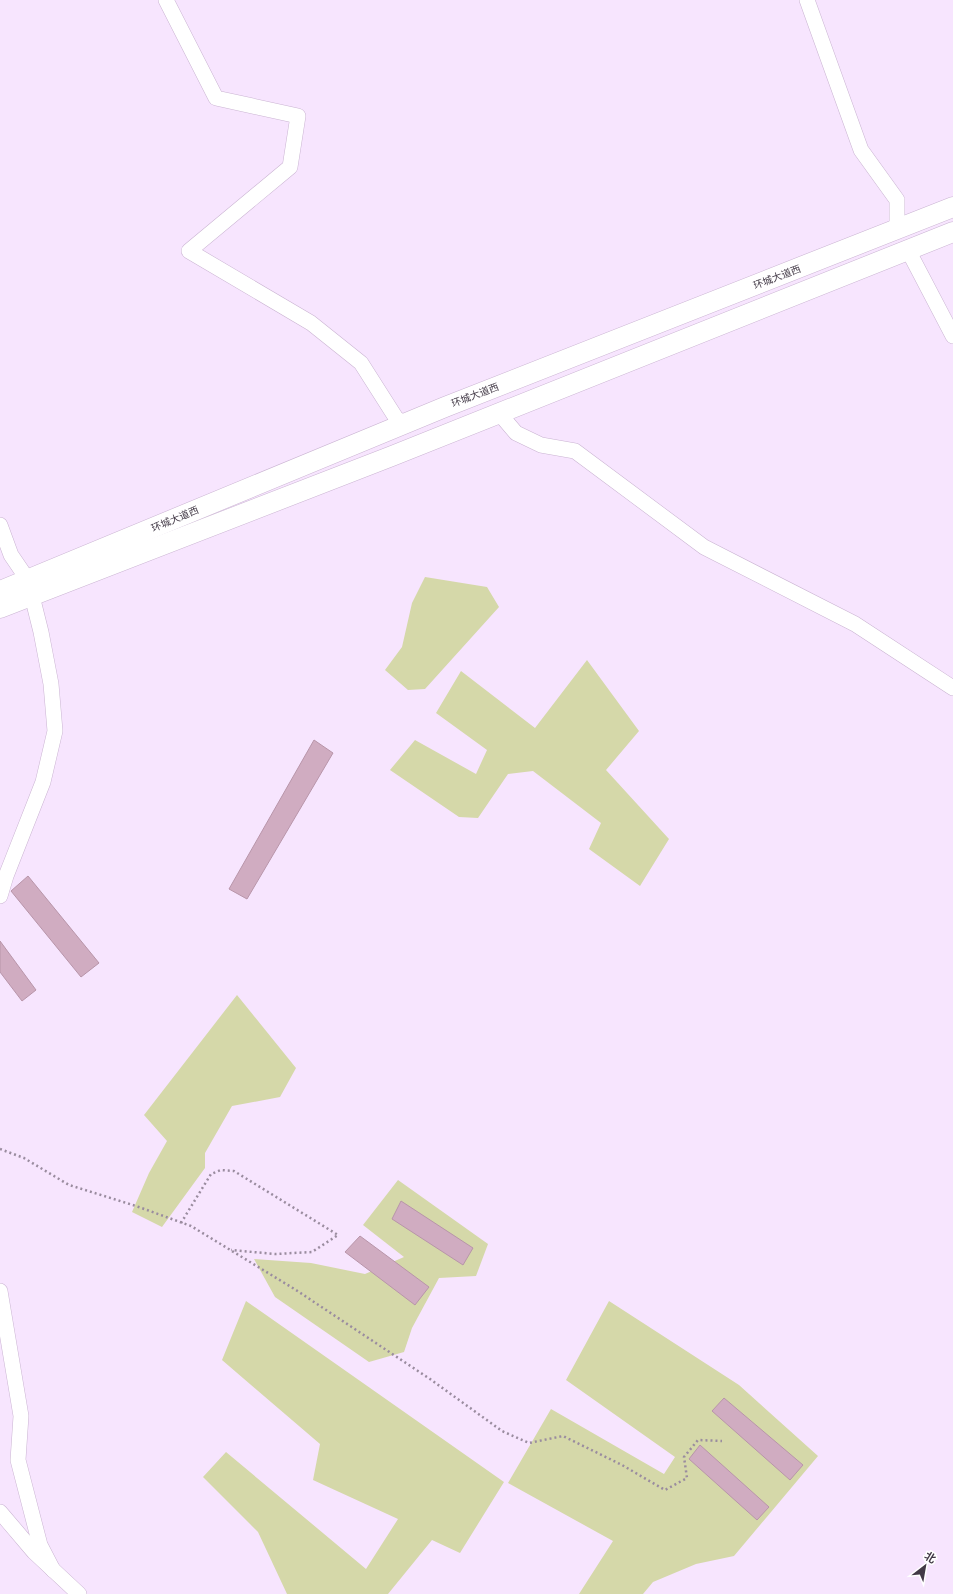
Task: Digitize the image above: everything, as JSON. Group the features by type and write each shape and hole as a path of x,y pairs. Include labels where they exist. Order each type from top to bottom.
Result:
{"main road":[{"name":"环城大道西","path":"0,608 30,588 404,424 953,207"},
{"name":"环城大道西","path":"0,592 30,588 499,414 953,232"}],"street":[{"path":"166,0 216,98 298,116 290,168 189,251 311,323 361,362 396,418 404,424"},
{"path":"807,0 861,150 897,200 897,230"},
{"path":"908,250 953,336"},
{"path":"499,414 516,433 541,445 576,451 704,547 855,624 953,688"},
{"path":"0,525 11,555 30,588 41,632 51,684 55,731 43,782 0,896"},
{"path":"0,1290 21,1416 18,1460 40,1545 53,1570"},
{"path":"0,1512 34,1552 80,1594"}],"path":[{"path":"0,1149 24,1158 70,1185 136,1206 191,1226 296,1290 417,1370 502,1431 529,1443 563,1436 622,1465 665,1490 687,1478 684,1457 698,1440 722,1441"},
{"path":"181,1223 211,1174 221,1170 234,1170 338,1235 312,1252 275,1254 229,1250"}],"green space":[{"path":"425,577 487,587 499,607 425,689 408,690 385,670 402,647 412,603"},
{"path":"587,660 639,731 606,770 669,839 640,886 589,849 601,823 533,771 508,774 478,818 459,817 390,770 415,740 476,774 487,750 436,713 461,671 535,728"},
{"path":"237,995 296,1068 280,1097 232,1106 205,1153 205,1168 162,1227 132,1212 149,1173 167,1141 144,1115"},
{"path":"398,1180 488,1244 476,1276 439,1278 412,1328 404,1352 369,1362 275,1297 254,1259 311,1263 365,1274 404,1257 363,1225"},
{"path":"246,1301 504,1482 460,1553 432,1540 388,1594 287,1594 258,1532 203,1477 226,1452 366,1569 398,1519 313,1480 320,1444 222,1360"},
{"path":"609,1301 739,1385 818,1456 734,1556 696,1564 653,1582 643,1594 579,1594 613,1541 508,1483 551,1409 664,1474 675,1457 566,1380"}],"building":[{"path":"314,740 333,753 247,899 229,889"},
{"path":"28,876 99,963 81,977 11,891"},
{"path":"0,941 36,990 22,1001 0,972"},
{"path":"401,1201 473,1248 463,1265 392,1219"},
{"path":"360,1236 429,1287 415,1305 345,1252"},
{"path":"724,1398 803,1465 790,1480 712,1411"},
{"path":"700,1445 769,1507 757,1520 689,1459"}]}
